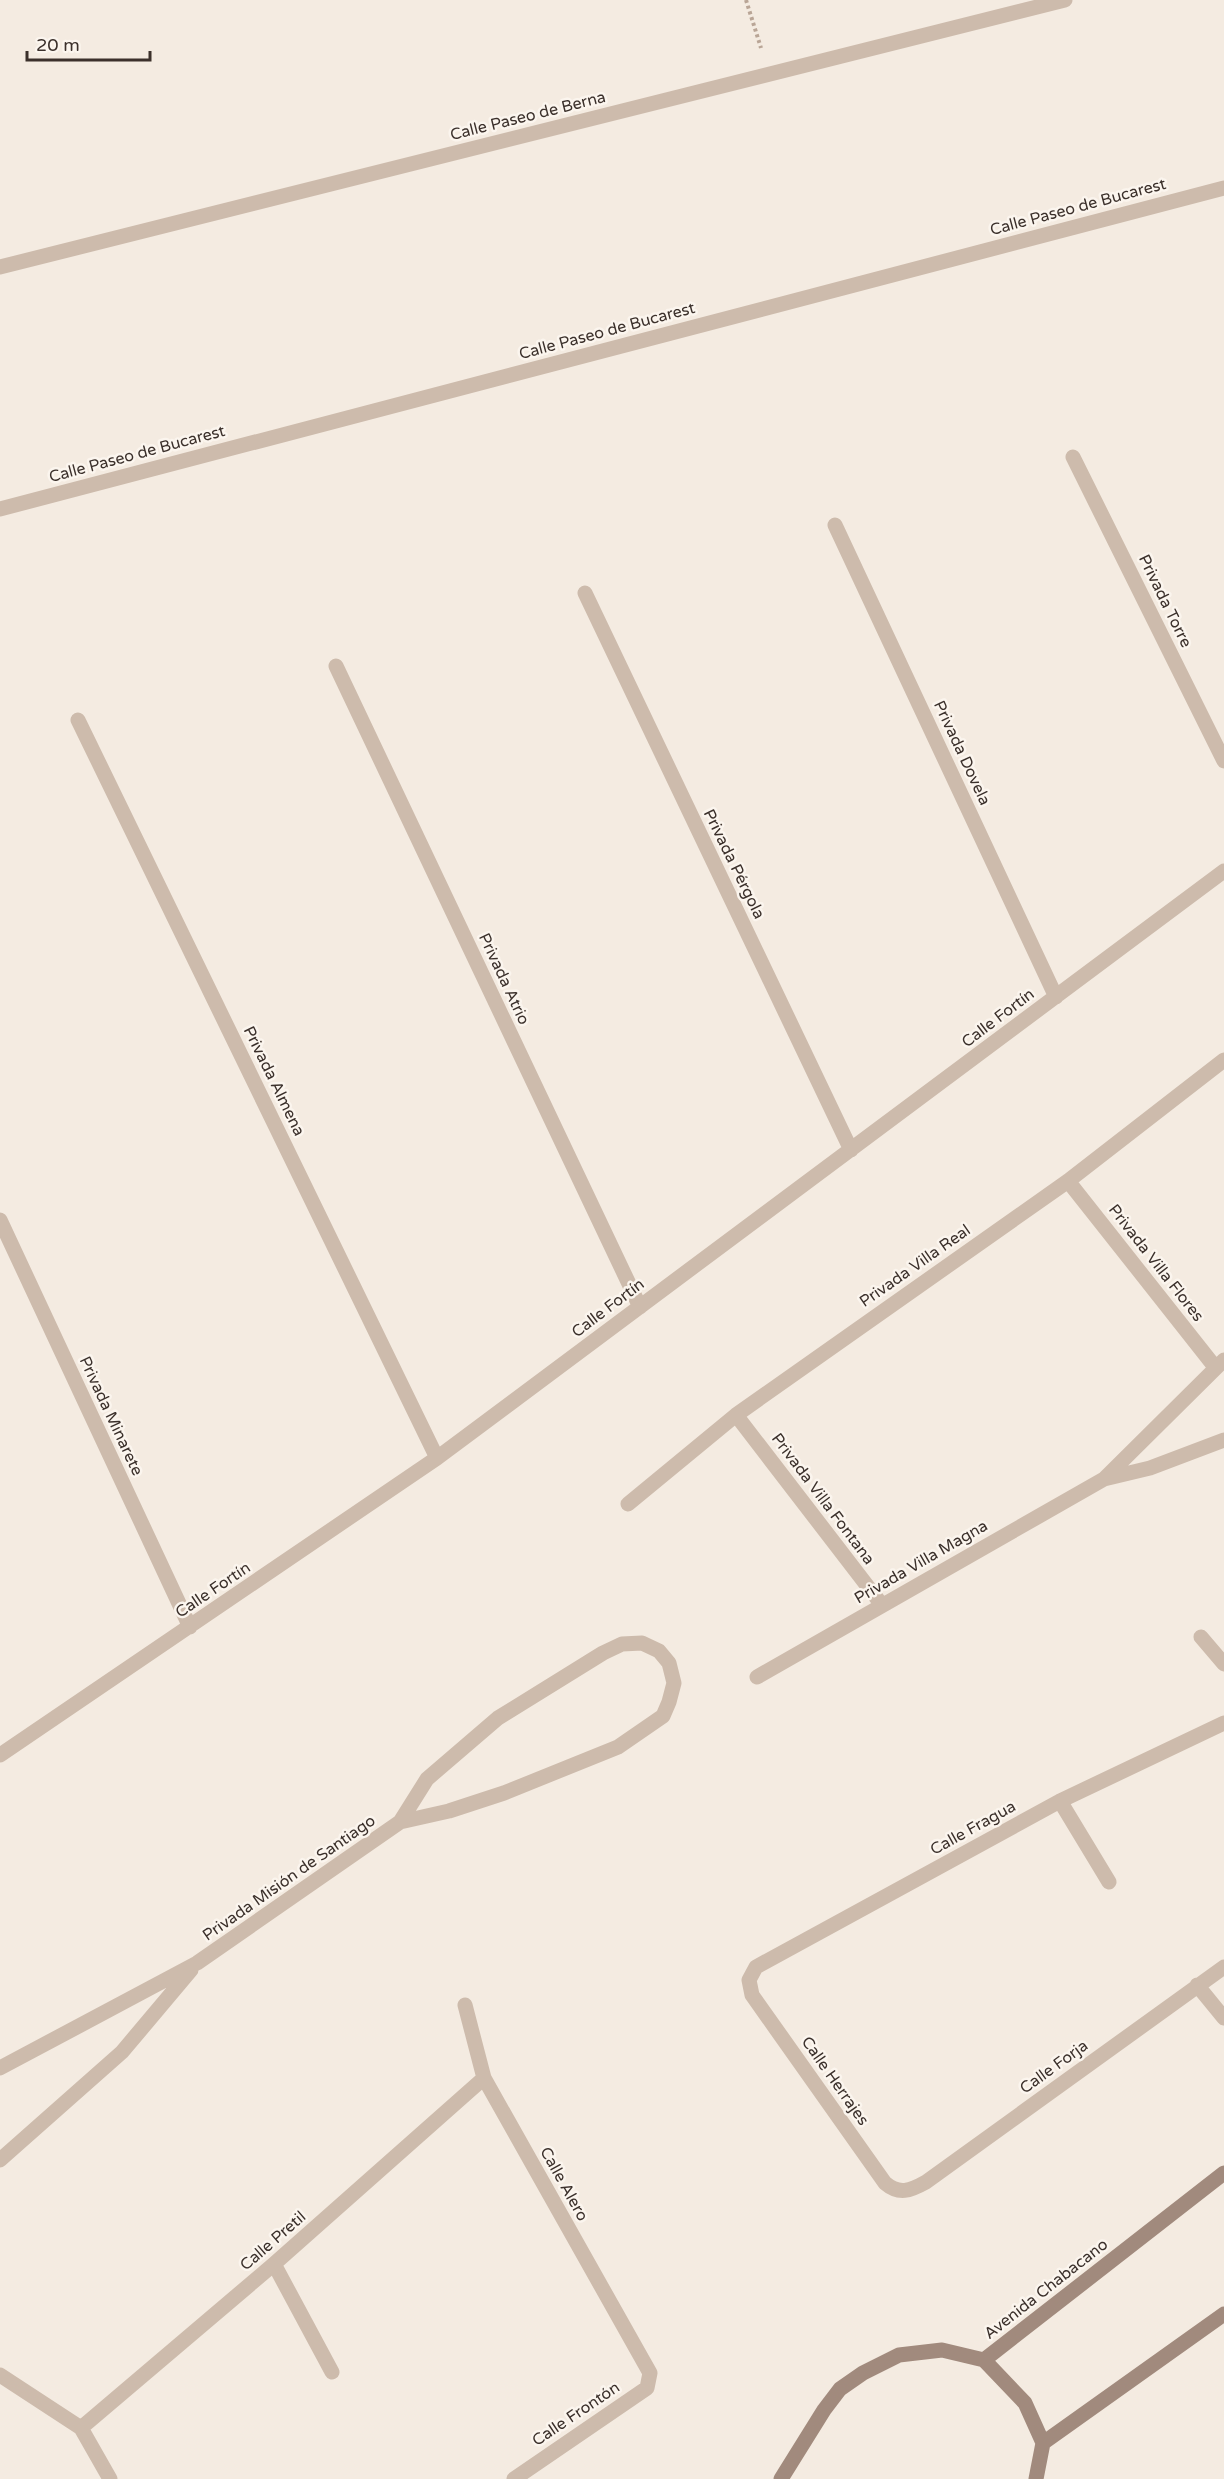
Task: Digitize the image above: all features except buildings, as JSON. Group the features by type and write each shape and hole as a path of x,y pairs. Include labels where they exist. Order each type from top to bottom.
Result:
{"main road":[{"name":"Avenida Chabacano","path":"781,2479 824,2410 840,2389 863,2373 899,2355 942,2350 984,2360 1224,2173"},
{"path":"1043,2443 1224,2314"},
{"path":"984,2360 1025,2403 1043,2443 1036,2479"}],"street":[{"name":"Calle Paseo de Berna","path":"0,267 1065,0"},
{"name":"Calle Paseo de Bucarest","path":"0,509 1224,188"},
{"name":"Privada Torre","path":"1073,457 1224,761"},
{"name":"Privada Dovela","path":"835,525 1056,997"},
{"name":"Privada Pérgola","path":"585,593 851,1150"},
{"name":"Privada Atrio","path":"336,666 640,1307"},
{"name":"Privada Almena","path":"78,720 437,1458"},
{"name":"Calle Fortín","path":"1,1751 190,1628 437,1458 1224,872"},
{"name":"Privada Villa Real","path":"628,1504 736,1415 1068,1181 1224,1060"},
{"name":"Privada Villa Flores","path":"1068,1181 1220,1364"},
{"name":"Privada Minarete","path":"0,1220 190,1628"},
{"name":"Privada Villa Magna","path":"757,1677 1104,1479 1220,1364"},
{"name":"Privada Villa Fontana","path":"736,1415 882,1605"},
{"name":"Privada Villa Magna","path":"1104,1479 1150,1468 1224,1440"},
{"path":"1201,1637 1224,1664"},
{"name":"Privada Misión de Santiago","path":"0,2068 198,1963 400,1822 449,1811 504,1793 618,1747 663,1716 674,1683 669,1663 658,1651 642,1643 622,1644 603,1653 498,1718 427,1779 400,1822"},
{"name":"Calle Fragua","path":"749,1980 756,1967 1060,1801 1224,1723"},
{"path":"1060,1801 1109,1882"},
{"name":"Privada Misión de Santiago","path":"0,2160 122,2052 198,1963"},
{"name":"Calle Forja","path":"903,2192 926,2182 1224,1967"},
{"name":"Calle Herrajes","path":"749,1980 752,1995 885,2183 903,2192"},
{"path":"1197,1985 1224,2018"},
{"name":"Calle Alero","path":"465,2004 484,2078 650,2373"},
{"name":"Calle Pretil","path":"81,2428 274,2264 484,2078"},
{"path":"274,2264 332,2372"},
{"name":"Calle Frontón","path":"514,2479 647,2388 650,2373"},
{"path":"0,2375 81,2428 110,2479"}],"path":[{"path":"746,0 769,74"}]}
